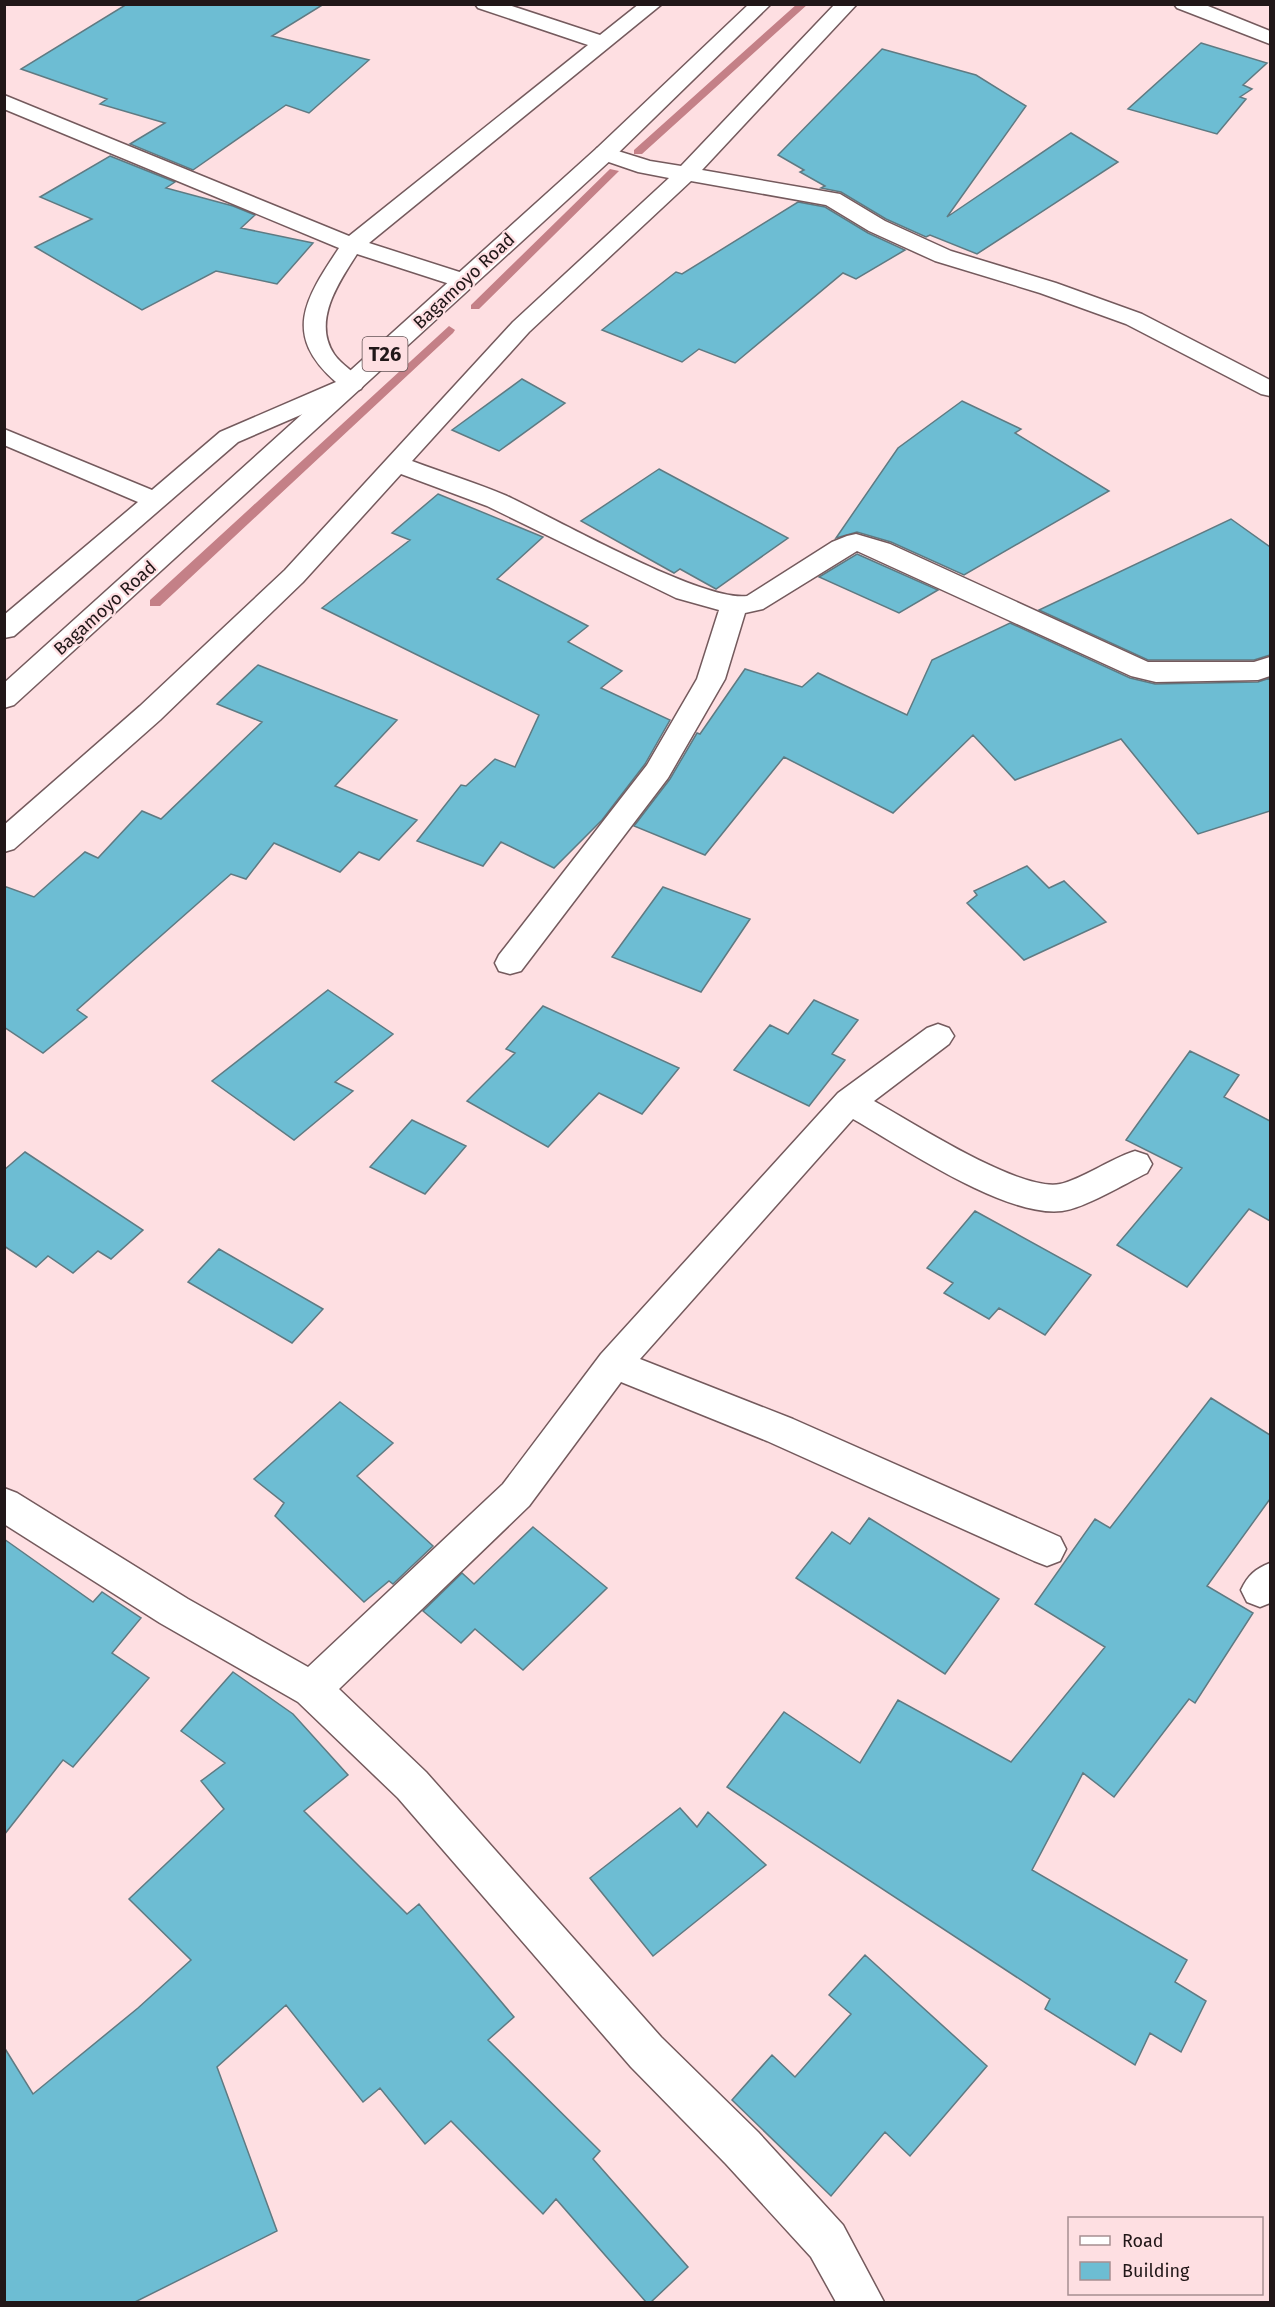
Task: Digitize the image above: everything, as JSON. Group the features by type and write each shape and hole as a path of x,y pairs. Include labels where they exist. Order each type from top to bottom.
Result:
{"main road":[{"path":"485,4 603,43"},
{"path":"4,630 229,437 352,384 322,354 312,320 324,288 352,245 651,4"},
{"name":"Bagamoyo Road","path":"4,699 605,153 761,4"},
{"path":"4,842 150,713 294,576 521,327 687,173 847,4"},
{"path":"1184,4 1270,38"},
{"path":"4,101 352,245 464,281"},
{"path":"605,153 646,167 832,199 877,226 943,256 1047,288 1134,319 1270,389"},
{"path":"4,436 155,500"},
{"path":"396,464 496,501 685,592 734,606 754,603 841,548 856,542 881,550 1141,670 1156,673 1258,671 1270,666"},
{"path":"510,963 658,771 711,679 734,606"},
{"path":"312,1689 516,1495 614,1364 849,1102 938,1036"},
{"path":"849,1102 980,1175 1027,1194 1062,1198 1135,1164"},
{"path":"614,1364 780,1430 1047,1549"},
{"path":"4,1504 174,1611 312,1689 412,1785 646,2052 742,2148 827,2241 861,2302"}],"building":[{"path":"127,4 324,4 272,36 369,60 309,113 286,105 193,170 130,144 165,123 100,104 107,99 21,69"},
{"path":"1201,43 1267,63 1243,85 1252,89 1240,97 1246,99 1217,134 1128,109"},
{"path":"882,49 976,75 1026,106 947,217 1071,133 1118,162 977,254 930,235 926,237 886,219 841,192 821,188 825,186 800,172 804,170 778,155"},
{"path":"110,156 175,182 166,188 233,206 255,215 241,228 313,243 277,284 216,271 142,310 35,247 92,219 40,197"},
{"path":"798,202 825,207 868,233 905,250 856,279 843,273 735,363 699,349 682,362 602,330 676,272 682,274"},
{"path":"522,379 565,403 499,451 452,430"},
{"path":"962,401 1021,429 1015,433 1109,491 964,575 891,542 857,532 836,538 898,448"},
{"path":"659,469 788,538 716,589 680,569 674,573 581,521"},
{"path":"438,494 543,537 497,579 588,626 568,642 622,671 601,688 670,720 645,764 602,820 554,868 501,842 483,866 417,841 461,785 466,786 495,759 515,767 539,715 322,608 410,540 392,533"},
{"path":"1231,519 1270,547 1270,655 1254,660 1148,660 1039,610"},
{"path":"857,554 938,590 899,613 819,577"},
{"path":"1010,623 1130,678 1155,684 1258,682 1270,678 1270,811 1198,834 1121,739 1015,780 973,735 893,813 784,757 705,855 634,826 670,779 697,733 700,734 745,669 802,687 818,673 907,715 932,660"},
{"path":"258,665 397,720 335,786 417,820 379,860 359,852 340,872 274,843 246,879 231,874 77,1010 87,1017 43,1053 4,1027 4,886 34,897 85,852 98,858 142,811 161,819 262,722 217,704"},
{"path":"1027,866 1049,888 1064,881 1106,922 1024,960 967,903 977,895 974,891"},
{"path":"663,887 750,919 701,992 612,957"},
{"path":"328,990 393,1034 335,1082 353,1091 294,1140 212,1081"},
{"path":"814,1000 858,1020 832,1054 845,1060 809,1106 734,1070 770,1025 788,1034"},
{"path":"543,1006 679,1068 642,1114 599,1093 548,1147 467,1101 515,1053 506,1049"},
{"path":"1190,1051 1239,1075 1224,1097 1270,1121 1270,1221 1249,1209 1187,1287 1117,1245 1182,1168 1126,1140"},
{"path":"412,1120 466,1146 425,1194 370,1167"},
{"path":"25,1152 143,1230 111,1259 98,1251 73,1273 48,1256 36,1267 4,1246 4,1170"},
{"path":"975,1211 1091,1275 1045,1335 999,1308 989,1319 944,1293 953,1283 927,1268"},
{"path":"219,1249 323,1309 292,1343 188,1282"},
{"path":"1211,1398 1270,1435 1270,1499 1207,1586 1253,1613 1195,1703 1189,1699 1114,1797 1083,1773 1032,1870 1187,1960 1175,1982 1206,2001 1181,2052 1150,2033 1135,2065 1045,2009 1050,1999 727,1787 784,1712 860,1763 898,1700 1011,1762 1105,1647 1035,1604 1095,1519 1110,1528"},
{"path":"340,1402 393,1443 357,1476 433,1546 393,1584 389,1581 364,1602 275,1516 284,1503 254,1479"},
{"path":"869,1518 999,1599 945,1674 796,1578 832,1532 850,1544"},
{"path":"533,1527 607,1588 523,1670 475,1629 461,1643 423,1611 462,1573 474,1584"},
{"path":"4,1539 93,1602 102,1592 141,1618 112,1653 149,1678 73,1767 63,1760 4,1835"},
{"path":"233,1672 293,1714 348,1775 304,1811 407,1914 419,1904 514,2017 488,2040 600,2151 593,2159 688,2267 651,2302 646,2302 556,2199 543,2214 451,2121 425,2144 380,2088 363,2102 286,2005 217,2067 277,2231 135,2302 4,2302 4,2047 33,2094 138,2008 191,1960 129,1899 224,1809 201,1781 225,1763 181,1731"},
{"path":"680,1808 697,1827 708,1812 766,1865 653,1956 590,1878"},
{"path":"865,1955 987,2066 910,2156 885,2132 831,2196 732,2100 772,2055 795,2077 851,2014 829,1995"}],"waterway":[{"path":"638,152 803,4"},
{"path":"475,307 614,171"},
{"path":"155,603 449,330"}]}
